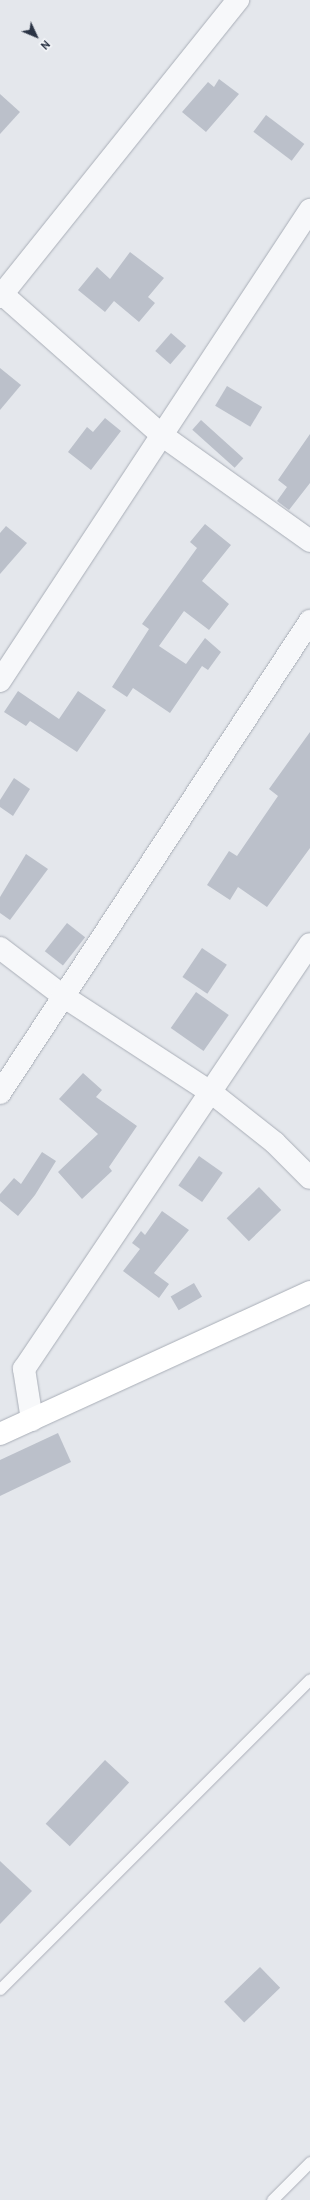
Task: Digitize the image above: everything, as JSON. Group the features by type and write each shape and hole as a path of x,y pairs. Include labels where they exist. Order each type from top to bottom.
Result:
{"main road":[{"path":"0,1434 310,1292"}],"street":[{"path":"238,0 1,295 163,436 310,541"},
{"path":"0,681 308,216"},
{"path":"0,1093 310,621"},
{"path":"32,1420 24,1370 212,1093 310,944"},
{"path":"0,948 63,996 212,1093 275,1143 310,1178"}],"lane":[{"path":"0,1989 310,1679"},
{"path":"272,2200 310,2162"}],"building":[{"path":"219,79 239,94 206,132 182,112 208,82 214,87"},
{"path":"0,94 20,112 0,134"},
{"path":"266,115 304,144 292,161 253,132"},
{"path":"130,252 164,278 148,297 155,303 139,322 114,301 105,312 78,290 97,267 110,279"},
{"path":"171,333 186,346 170,364 155,351"},
{"path":"0,368 21,385 0,410"},
{"path":"227,386 262,407 250,427 215,406"},
{"path":"105,418 121,431 91,470 68,452 87,427 93,432"},
{"path":"201,420 243,458 235,468 192,430"},
{"path":"310,434 310,483 289,510 277,501 287,487 278,480"},
{"path":"205,524 231,545 202,581 229,604 209,630 184,611 159,646 186,664 205,638 221,652 208,670 202,666 170,713 133,688 127,697 112,687 149,629 142,624 197,548 190,542"},
{"path":"6,526 27,543 0,574 0,533"},
{"path":"18,691 59,719 78,691 106,710 77,752 30,721 26,726 4,712"},
{"path":"310,732 310,848 267,907 238,887 230,900 207,885 229,851 237,856 278,796 269,789"},
{"path":"14,778 30,789 13,816 0,807 0,800"},
{"path":"26,854 48,869 10,920 0,913 0,897"},
{"path":"67,923 85,937 63,966 45,951"},
{"path":"202,948 227,965 207,994 182,977"},
{"path":"196,992 229,1015 204,1051 171,1028"},
{"path":"83,1073 102,1090 96,1097 137,1126 109,1167 112,1171 82,1199 58,1172 98,1134 59,1099"},
{"path":"42,1152 56,1161 35,1195 18,1216 0,1201 0,1194 14,1178 21,1184"},
{"path":"199,1156 223,1173 202,1202 178,1185"},
{"path":"259,1187 281,1210 249,1241 227,1218"},
{"path":"162,1211 189,1230 154,1273 169,1284 159,1298 123,1271 140,1249 132,1243 141,1231 145,1235"},
{"path":"194,1283 202,1297 179,1310 171,1296"},
{"path":"58,1433 71,1462 0,1496 0,1460"},
{"path":"105,1760 129,1783 70,1846 46,1824"},
{"path":"0,1861 32,1891 0,1924"},
{"path":"260,1967 280,1988 244,2023 224,2002"}]}
